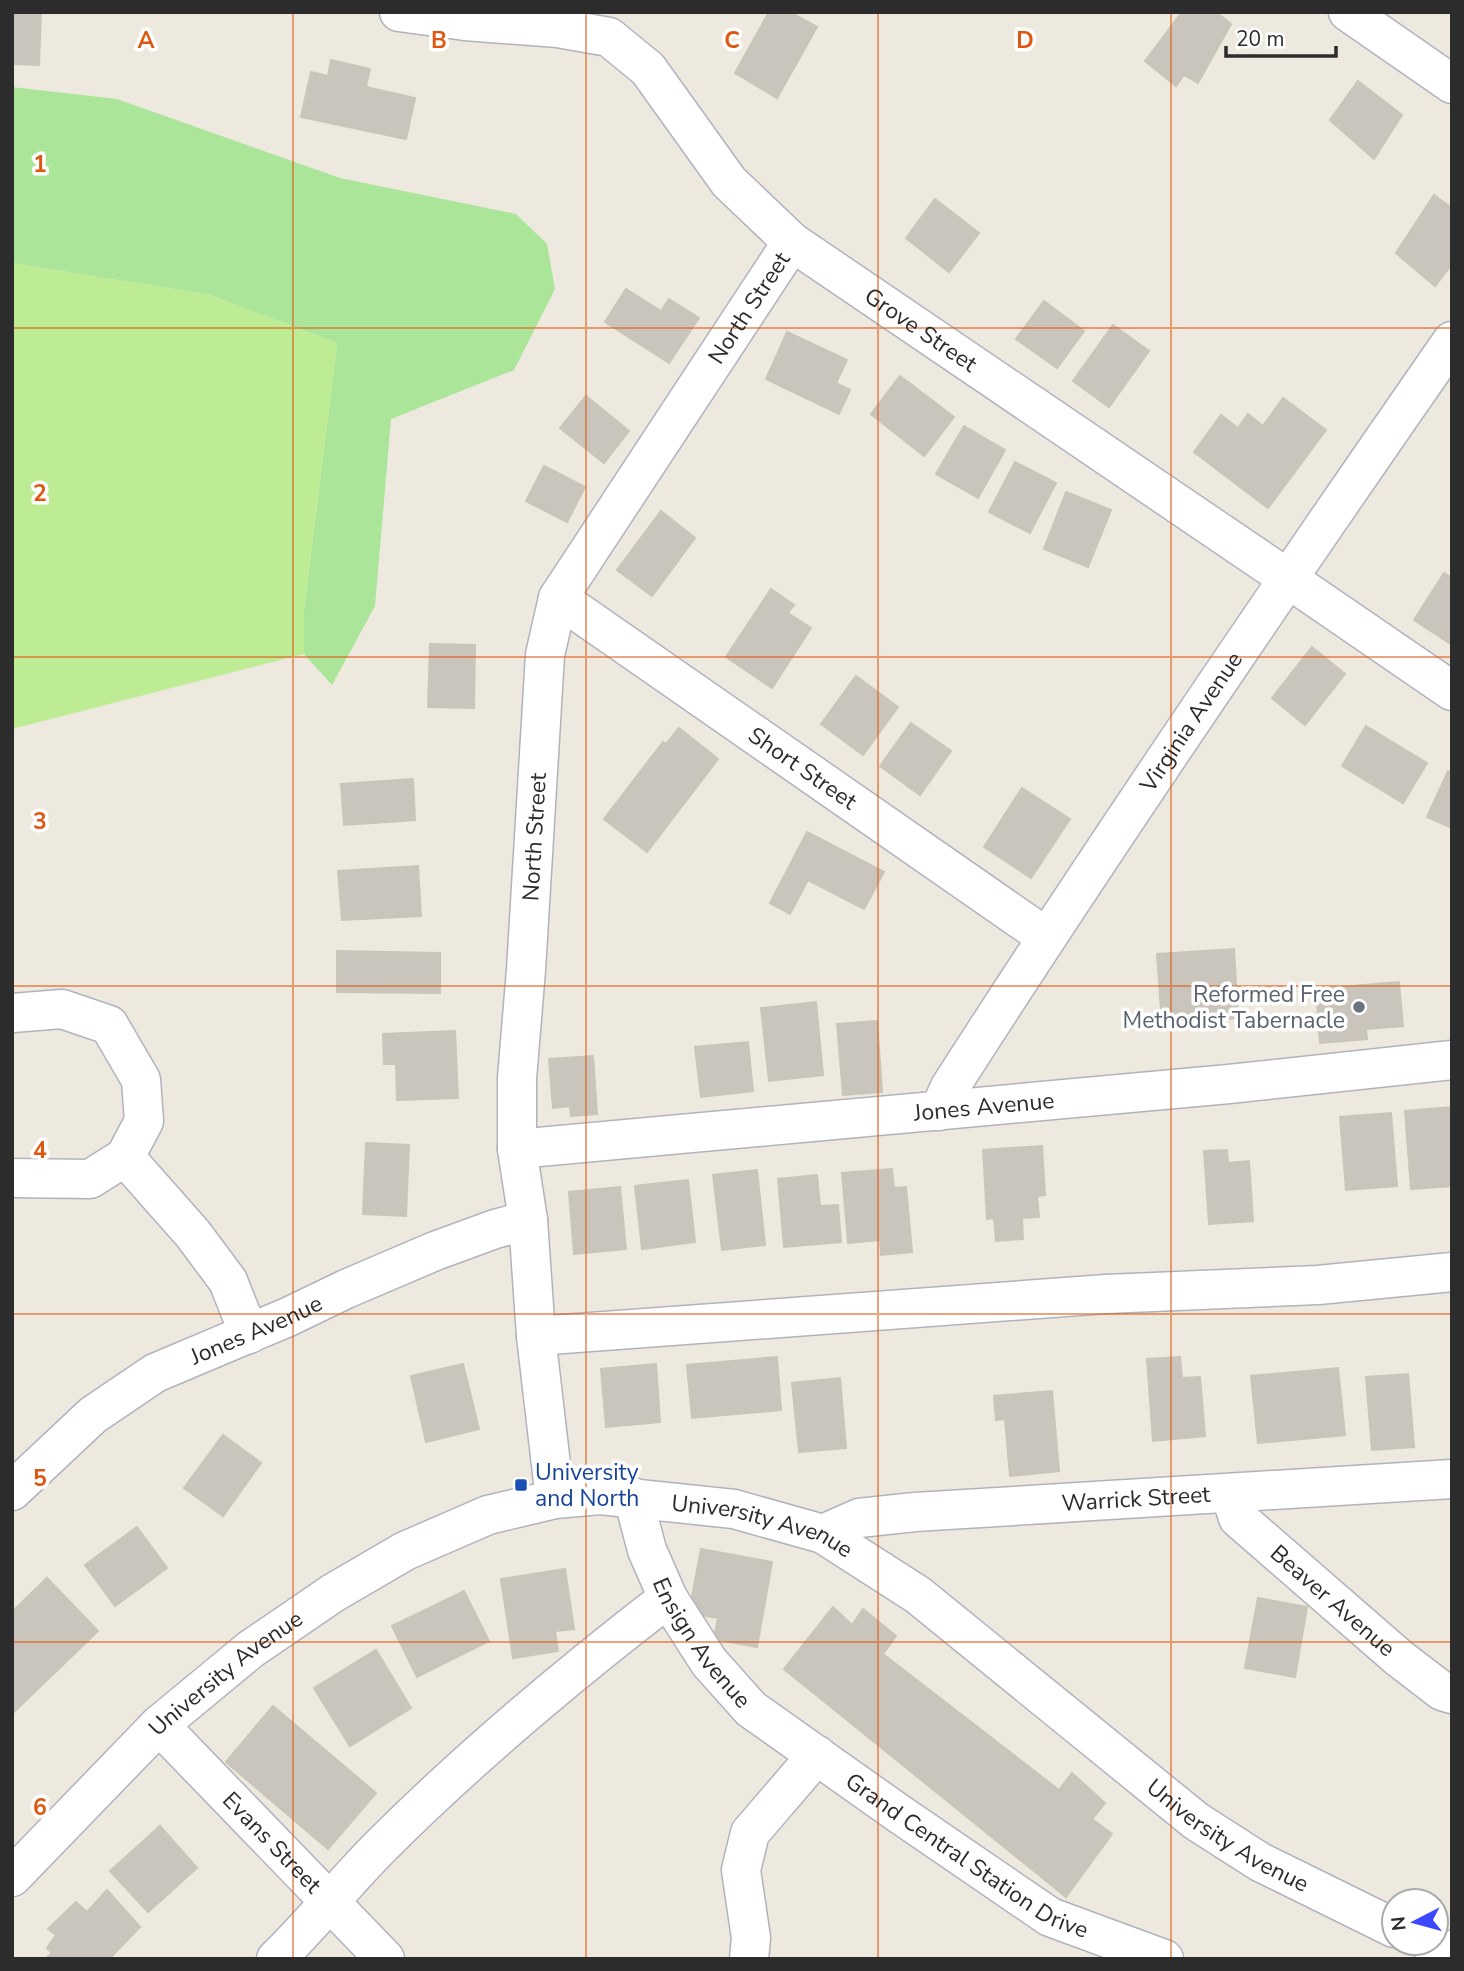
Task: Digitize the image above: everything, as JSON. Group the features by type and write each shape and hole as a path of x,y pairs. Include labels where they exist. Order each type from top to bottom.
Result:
{"street":[{"name":"Grove Street","path":"399,12 465,21 558,28 613,25 729,182 792,242 1452,691"},
{"path":"1348,12 1452,84"},
{"name":"North Street","path":"555,1499 536,1336 528,1220 517,1149 517,1078 545,655 558,598 792,242"},
{"name":"Virginia Avenue","path":"939,1111 950,1087 1046,937 1287,578 1452,341"},
{"name":"Short Street","path":"558,598 1046,937"},
{"path":"12,1013 62,1009 109,1025 141,1080 144,1121 125,1157 90,1179 12,1178"},
{"name":"Jones Avenue","path":"517,1149 1229,1084 1452,1060"},
{"path":"125,1157 193,1234 229,1280 249,1334"},
{"name":"Jones Avenue","path":"12,1491 93,1415 155,1373 435,1251 528,1220"},
{"path":"536,1336 1107,1294 1318,1285 1452,1272"},
{"name":"Warrick Street","path":"823,1534 859,1518 915,1512 1452,1479"},
{"name":"Beaver Avenue","path":"1230,1493 1238,1518 1399,1658 1442,1691 1452,1694"},
{"name":"University Avenue","path":"12,1877 159,1725 250,1649 332,1593 405,1550 488,1515 555,1499 600,1495 734,1509 823,1534 918,1595 1196,1821 1260,1862 1380,1921"},
{"name":"Ensign Avenue","path":"633,1497 647,1550 668,1598 709,1662 751,1709 817,1755"},
{"path":"276,1959 380,1847 441,1788 581,1665 668,1598"},
{"name":"Evans Street","path":"159,1725 385,1959"},
{"path":"749,1959 751,1938 741,1870 750,1833 817,1755"},
{"name":"Grand Central Station Drive","path":"817,1755 1050,1917 1164,1959"}],"green space":[{"path":"12,87 117,99 340,178 516,214 547,244 555,289 514,370 391,419 375,606 332,685 304,654 304,611 337,343 210,295 12,263"},
{"path":"12,263 210,295 337,343 304,611 304,654 12,729"}],"building":[{"path":"12,12 41,12 39,65 12,64"},
{"path":"769,12 790,12 817,27 777,98 735,73"},
{"path":"1182,12 1216,12 1231,24 1198,83 1184,75 1176,86 1145,61"},
{"path":"331,60 370,69 366,87 415,98 406,139 301,117 311,72 328,76"},
{"path":"1358,81 1402,115 1374,159 1330,120"},
{"path":"1434,195 1452,208 1452,264 1435,286 1396,253"},
{"path":"935,199 979,233 949,272 906,238"},
{"path":"626,289 661,311 669,299 699,318 669,363 605,322"},
{"path":"1044,301 1084,331 1057,368 1016,339"},
{"path":"1113,325 1149,351 1109,407 1073,381"},
{"path":"787,332 847,360 836,383 850,390 839,414 766,379"},
{"path":"900,376 954,417 924,456 871,414"},
{"path":"586,396 629,431 604,463 560,428"},
{"path":"1283,398 1326,430 1268,508 1194,452 1221,415 1238,428 1248,414 1263,426"},
{"path":"964,426 1005,450 978,498 936,474"},
{"path":"1015,462 1056,483 1030,533 989,512"},
{"path":"544,466 585,487 567,522 526,501"},
{"path":"1066,492 1111,510 1088,567 1044,549"},
{"path":"661,511 695,538 652,596 617,570"},
{"path":"1444,573 1452,578 1452,645 1414,620"},
{"path":"771,589 794,605 788,613 811,628 772,688 726,657"},
{"path":"430,644 475,645 474,708 428,707"},
{"path":"1312,647 1345,674 1305,725 1272,698"},
{"path":"856,676 898,707 863,755 821,724"},
{"path":"911,723 951,751 920,795 880,766"},
{"path":"1366,726 1427,763 1403,803 1342,766"},
{"path":"679,728 718,759 647,852 604,819 663,742 666,744"},
{"path":"1448,771 1452,773 1452,828 1427,817"},
{"path":"413,779 415,820 344,825 341,784"},
{"path":"1022,788 1070,819 1031,878 984,847"},
{"path":"807,832 884,872 864,909 808,880 790,914 770,903"},
{"path":"418,866 421,916 342,920 338,871"},
{"path":"1234,949 1238,1018 1162,1024 1157,954"},
{"path":"337,951 440,953 440,993 337,992"},
{"name":"Reformed Free Methodist Tabernacle","path":"1399,982 1403,1026 1366,1029 1367,1039 1320,1043 1316,989"},
{"path":"816,1002 823,1075 769,1081 761,1008"},
{"path":"877,1021 882,1092 843,1095 837,1024"},
{"path":"455,1031 458,1098 397,1100 396,1064 384,1064 383,1034"},
{"path":"748,1042 753,1091 701,1097 695,1047"},
{"path":"593,1056 597,1114 571,1116 570,1106 553,1108 549,1059"},
{"path":"1452,1107 1452,1186 1411,1189 1405,1111"},
{"path":"1391,1113 1397,1186 1346,1190 1340,1117"},
{"path":"366,1143 409,1145 406,1216 363,1214"},
{"path":"1042,1146 1045,1195 1037,1196 1039,1217 1022,1218 1023,1239 996,1241 994,1218 987,1219 983,1150"},
{"path":"1227,1150 1228,1163 1249,1161 1253,1221 1209,1224 1204,1151"},
{"path":"892,1169 894,1188 906,1187 912,1252 881,1255 880,1240 848,1243 842,1173"},
{"path":"757,1170 765,1245 722,1250 713,1175"},
{"path":"817,1175 820,1206 838,1205 841,1242 784,1247 778,1179"},
{"path":"688,1180 695,1242 642,1249 635,1186"},
{"path":"620,1187 626,1249 574,1254 569,1192"},
{"path":"777,1357 781,1410 692,1418 687,1365"},
{"path":"1180,1357 1182,1378 1200,1377 1205,1436 1153,1441 1147,1359"},
{"path":"463,1364 479,1429 426,1442 411,1376"},
{"path":"656,1364 660,1422 606,1427 601,1369"},
{"path":"1338,1368 1345,1435 1258,1443 1251,1376"},
{"path":"1408,1374 1414,1447 1372,1450 1366,1377"},
{"path":"840,1378 846,1448 799,1452 792,1383"},
{"path":"1052,1391 1059,1471 1010,1476 1005,1419 996,1420 994,1396"},
{"path":"223,1435 261,1463 223,1516 184,1488"},
{"path":"137,1527 167,1568 115,1606 85,1565"},
{"path":"701,1549 772,1562 757,1647 714,1639 718,1618 689,1613"},
{"path":"565,1569 574,1629 555,1631 558,1651 513,1658 501,1579"},
{"path":"47,1578 98,1631 12,1714 12,1612"},
{"path":"464,1591 489,1641 417,1677 392,1626"},
{"path":"1258,1598 1307,1607 1295,1677 1245,1668"},
{"path":"833,1607 852,1625 863,1609 896,1636 883,1654 1059,1790 1072,1773 1105,1803 1092,1819 1112,1834 1066,1897 784,1669"},
{"path":"376,1650 411,1708 350,1746 314,1688"},
{"path":"273,1706 376,1793 328,1849 226,1762"},
{"path":"160,1826 197,1868 148,1912 110,1871"},
{"path":"107,1890 140,1927 109,1959 45,1959 52,1953 47,1948 56,1935 48,1929 76,1902 87,1912"}],"place":[{"name":"Reformed Free Methodist Tabernacle","path":"1359,1007"},
{"name":"University and North","path":"521,1485"}]}
